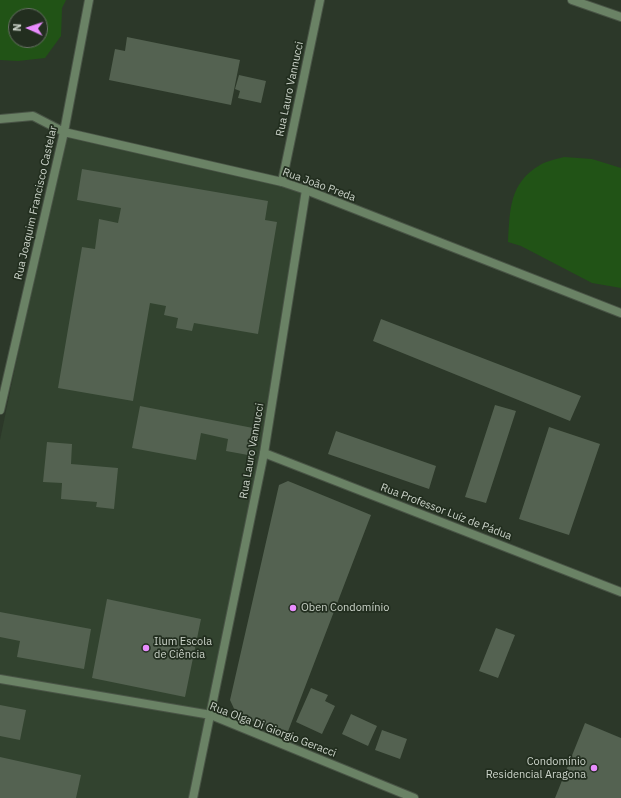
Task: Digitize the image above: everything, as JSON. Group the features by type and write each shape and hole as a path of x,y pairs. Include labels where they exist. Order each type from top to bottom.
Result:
{"street":[{"name":"Rua Joaquim Francisco Castelar","path":"0,410 2,386 64,132 89,0"},
{"name":"Rua Lauro Vannucci","path":"282,182 320,0"},
{"path":"572,0 621,17"},
{"name":"Rua João Preda","path":"0,119 33,116 64,132 282,182 621,313"},
{"name":"Rua Lauro Vannucci","path":"193,798 264,453 306,190"},
{"name":"Rua Professor Luíz de Pádua","path":"264,453 621,592"},
{"name":"Rua Olga Di Giorgio Geracci","path":"0,679 211,715 414,798"}],"shaded area":[{"path":"64,132 306,190 264,453 191,798 0,798 0,440"}],"green space":[{"path":"0,0 66,0 62,8 61,36 45,58 18,61 0,60"},
{"path":"564,157 592,159 621,168 621,288 592,283 521,246 508,242 509,219 513,198 522,180 540,165"}],"building":[{"path":"127,37 240,60 231,105 109,80 115,49 125,51"},
{"path":"239,75 266,81 261,103 238,98 240,91 235,89"},
{"path":"82,169 268,201 265,220 277,222 258,334 194,323 192,331 176,328 178,318 164,315 166,306 150,303 133,401 58,388 82,247 95,249 99,219 118,223 121,208 77,200"},
{"path":"381,319 581,396 570,421 373,341"},
{"path":"495,405 516,411 486,503 465,497"},
{"path":"140,406 253,428 248,455 226,451 228,439 201,433 196,460 132,448"},
{"path":"549,427 600,444 569,535 519,519"},
{"path":"336,431 436,466 429,489 328,454"},
{"path":"47,442 72,444 71,464 118,468 114,509 96,507 97,502 61,499 62,483 43,482"},
{"name":"Oben Condomínio","path":"288,481 371,515 287,734 237,715 230,700 279,485"},
{"name":"Ilum Escola de Ciência","path":"107,599 201,619 185,697 92,678"},
{"path":"0,612 91,629 84,669 17,657 20,641 0,637"},
{"path":"496,628 515,635 498,678 479,671"},
{"path":"311,688 328,695 325,701 335,706 322,734 296,722"},
{"path":"0,705 26,710 20,740 0,736"},
{"path":"351,714 377,726 368,746 342,734"},
{"name":"Condomínio Residencial Aragona","path":"585,723 621,738 621,798 555,798"},
{"path":"382,730 407,739 400,759 375,750"},
{"path":"0,757 81,775 76,798 0,798"}],"place":[{"name":"Oben Condomínio","path":"293,608"},
{"name":"Ilum Escola de Ciência","path":"146,648"},
{"name":"Condomínio Residencial Aragona","path":"594,768"}]}
